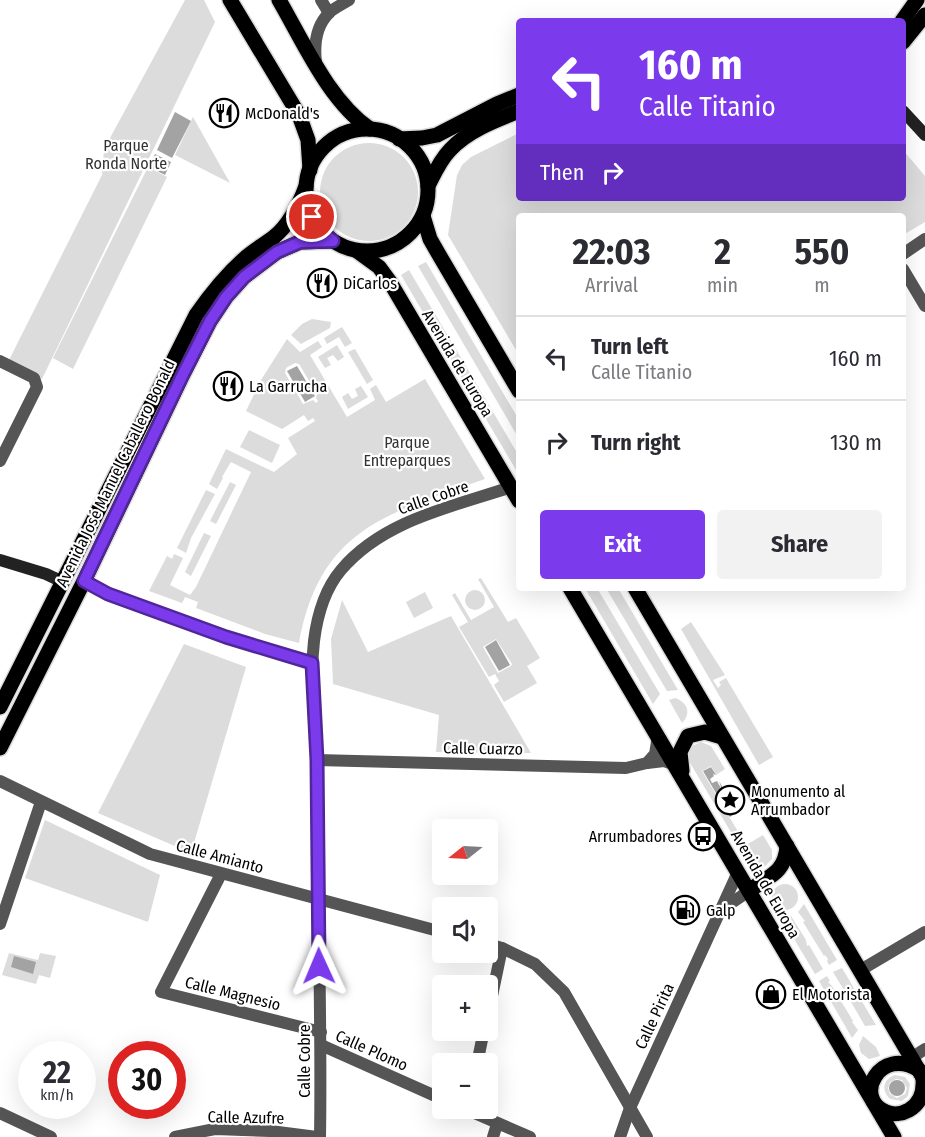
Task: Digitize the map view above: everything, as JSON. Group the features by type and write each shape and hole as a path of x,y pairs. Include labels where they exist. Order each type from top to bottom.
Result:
{"main road":[{"path":"230,0 299,115 308,140 310,170"},
{"path":"279,0 345,109 370,129 385,132 410,148 419,159 428,186"},
{"path":"904,18 917,0"},
{"path":"906,38 925,15"},
{"path":"399,139 437,135 516,96"},
{"path":"516,112 492,123 457,144 443,159 428,186 423,216 430,239 516,386"},
{"name":"Avenida de Europa","path":"370,129 354,130 340,136 322,150 310,170 306,186 307,202 312,217 333,241 357,251 379,267 390,282 516,496"},
{"name":"Avenida José Manuel Caballero Bonald","path":"0,708 196,315 213,291 234,268 276,236 297,210 306,186"},
{"name":"Avenida de Europa","path":"357,251 382,249 394,245 414,230 423,216"},
{"name":"Avenida José Manuel Caballero Bonald","path":"0,748 210,321 226,297 244,277 277,252 300,242 333,241"},
{"name":"Avenida de Europa","path":"572,591 894,1137"},
{"path":"637,591 919,1072 924,1088 917,1104 903,1113 886,1112 874,1102 872,1086 878,1071 893,1063 911,1065 919,1072"},
{"path":"679,771 680,752 688,736 705,732 722,737"},
{"path":"739,874 755,882 780,870 786,855 786,846"},
{"path":"752,897 763,880"}],"street":[{"path":"321,0 328,13"},
{"path":"316,62 314,44 328,13 350,0"},
{"path":"906,114 925,135"},
{"path":"906,252 925,239"},
{"path":"906,274 925,306"},
{"path":"0,361 34,378 37,387 0,461"},
{"name":"Calle Cobre","path":"318,1137 321,1032 317,899 317,760 312,663 316,628 327,593 340,571 361,549 399,525 511,487"},
{"path":"1,563 46,574 63,582"},
{"path":"84,581 108,594 226,637 312,663"},
{"path":"647,763 655,754 658,736"},
{"name":"Calle Cuarzo","path":"317,760 627,768 664,761 679,771"},
{"name":"Calle Amianto","path":"0,781 150,854 432,929"},
{"path":"0,924 41,802"},
{"name":"Calle Magnesio","path":"221,874 161,992 321,1032"},
{"name":"Calle Pirita","path":"620,1137 630,1108 739,874"},
{"name":"Calle Pirita","path":"725,908 752,897"},
{"path":"859,970 925,932"},
{"path":"498,947 535,964 564,992 647,1137"},
{"path":"496,975 502,948"},
{"name":"Calle Plomo","path":"321,1045 432,1095"},
{"path":"919,1072 925,1049"},
{"path":"0,1113 51,1137"},
{"path":"486,1119 530,1137"},
{"path":"493,1137 497,1124"},
{"name":"Calle Azufre","path":"175,1137 215,1129 270,1131 318,1137"}],"green space":[{"name":"Parque Ronda Norte","path":"185,0 204,0 215,22 42,379 9,360 102,175 104,149"},
{"path":"193,117 230,183 175,155"},
{"path":"516,134 516,201 906,201 906,154 925,176 925,222 906,233 906,213 516,213 516,350 448,235 457,175 462,165 471,157"},
{"path":"369,143 388,147 404,157 414,173 418,192 414,211 404,227 388,237 369,241 350,237 334,227 324,211 320,192 324,173 334,157 350,147"},
{"path":"148,167 167,177 73,369 53,358"},
{"path":"426,262 516,415 516,434 418,266"},
{"path":"409,270 516,451 516,470 401,275"},
{"path":"312,319 331,322 330,328 301,344 291,335 302,324"},
{"path":"342,327 352,343 345,347 339,337 327,344 324,338"},
{"name":"Parque Entreparques","path":"287,339 300,352 318,341 322,347 310,355 347,417 375,400 370,389 376,385 386,402 425,379 485,479 389,516 363,531 341,550 323,574 309,604 299,643 265,634 196,608 198,602 185,597 182,603 149,591 167,556 172,559 174,554 183,558 170,585 190,595 196,587 251,472 231,462 217,489 209,484 226,449 274,472 297,454 288,438 315,421 313,418 308,421 304,415 282,429 246,411 261,380","holes":["295,363 299,364 317,394 316,403 313,400 303,404 285,373 286,368"]},
{"path":"337,345 344,357 338,361 333,355 327,358 331,365 325,368 318,357"},
{"path":"355,349 373,380 367,384 348,352"},
{"path":"361,386 368,397 348,409 342,397 348,393 352,399 358,396 355,389"},
{"path":"249,430 280,445 272,463 240,447"},
{"path":"230,482 236,485 216,524 210,521"},
{"path":"206,490 215,494 191,538 186,553 177,548"},
{"path":"204,533 211,536 191,576 185,572"},
{"path":"481,578 508,622 516,618 540,658 527,666 537,683 504,702 494,685 499,681 495,674 489,677 459,627 468,622 452,595 455,593 471,620 494,607 478,579","holes":["496,639 512,664 498,673 483,647"]},
{"path":"475,590 482,593 485,600 482,607 475,610 468,607 465,600 468,593"},
{"path":"587,591 599,591 660,694 653,704"},
{"path":"608,591 620,591 678,690 667,691"},
{"path":"425,592 433,608 414,618 406,602"},
{"path":"342,600 368,652 451,616 531,753 436,752 439,715 333,684 331,639"},
{"path":"691,622 725,675 713,680 718,688 721,685 719,682 726,678 773,757 759,765 681,629"},
{"path":"184,644 246,667 191,853 98,813"},
{"path":"675,698 683,702 687,708 687,715 682,723 669,700"},
{"path":"701,742 711,746 725,769 716,775 711,766 702,771 746,845 763,835 772,850 772,859 764,867 756,868 749,863 689,761 690,747"},
{"path":"45,820 160,875 148,922 25,878"},
{"path":"785,884 794,888 798,897 794,906 785,910 776,906 772,897 776,888"},
{"path":"804,904 837,960 829,965 828,959 798,912"},
{"path":"791,916 806,940 807,946 809,945 823,969 815,974 781,917"},
{"path":"9,953 38,960 40,953 56,956 50,978 39,975 36,984 2,975"},
{"path":"842,968 876,1025 865,1026 852,1000 833,972"},
{"path":"827,976 830,981 828,982 858,1030 852,1038 819,981"},
{"path":"863,1036 876,1047 880,1056 869,1059 861,1053 859,1045"},
{"path":"895,1075 905,1077 910,1084 908,1096 902,1101 890,1099 885,1092 886,1082","holes":["896,1079 902,1080 907,1088 905,1094 897,1098 890,1094 888,1088 890,1082"]}],"shaded area":[{"path":"175,112 191,121 172,158 157,150"},
{"path":"155,154 171,162 165,175 149,167"},
{"path":"297,366 315,396 305,402 287,371"},
{"path":"496,640 510,665 499,671 485,647"},
{"path":"711,767 716,775 713,774 714,776 710,779 712,783 717,781 722,790 719,781 737,812 730,817 703,771"},
{"path":"14,956 36,962 33,974 11,967"},
{"path":"894,1080 900,1080 905,1088 903,1094 894,1096 889,1091 889,1085"}],"place":[{"name":"McDonald's","path":"224,113"},
{"name":"DiCarlos","path":"322,283"},
{"name":"La Garrucha","path":"228,386"},
{"name":"Monumento al Arrumbador","path":"730,800"},
{"name":"Arrumbadores","path":"703,836"},
{"name":"Galp","path":"685,910"},
{"name":"El Motorista","path":"771,994"}],"route":[{"path":"312,217 333,241 300,242 277,252 244,277 226,297 210,321 84,581 108,594 226,637 312,663 317,760 319,966"}]}
